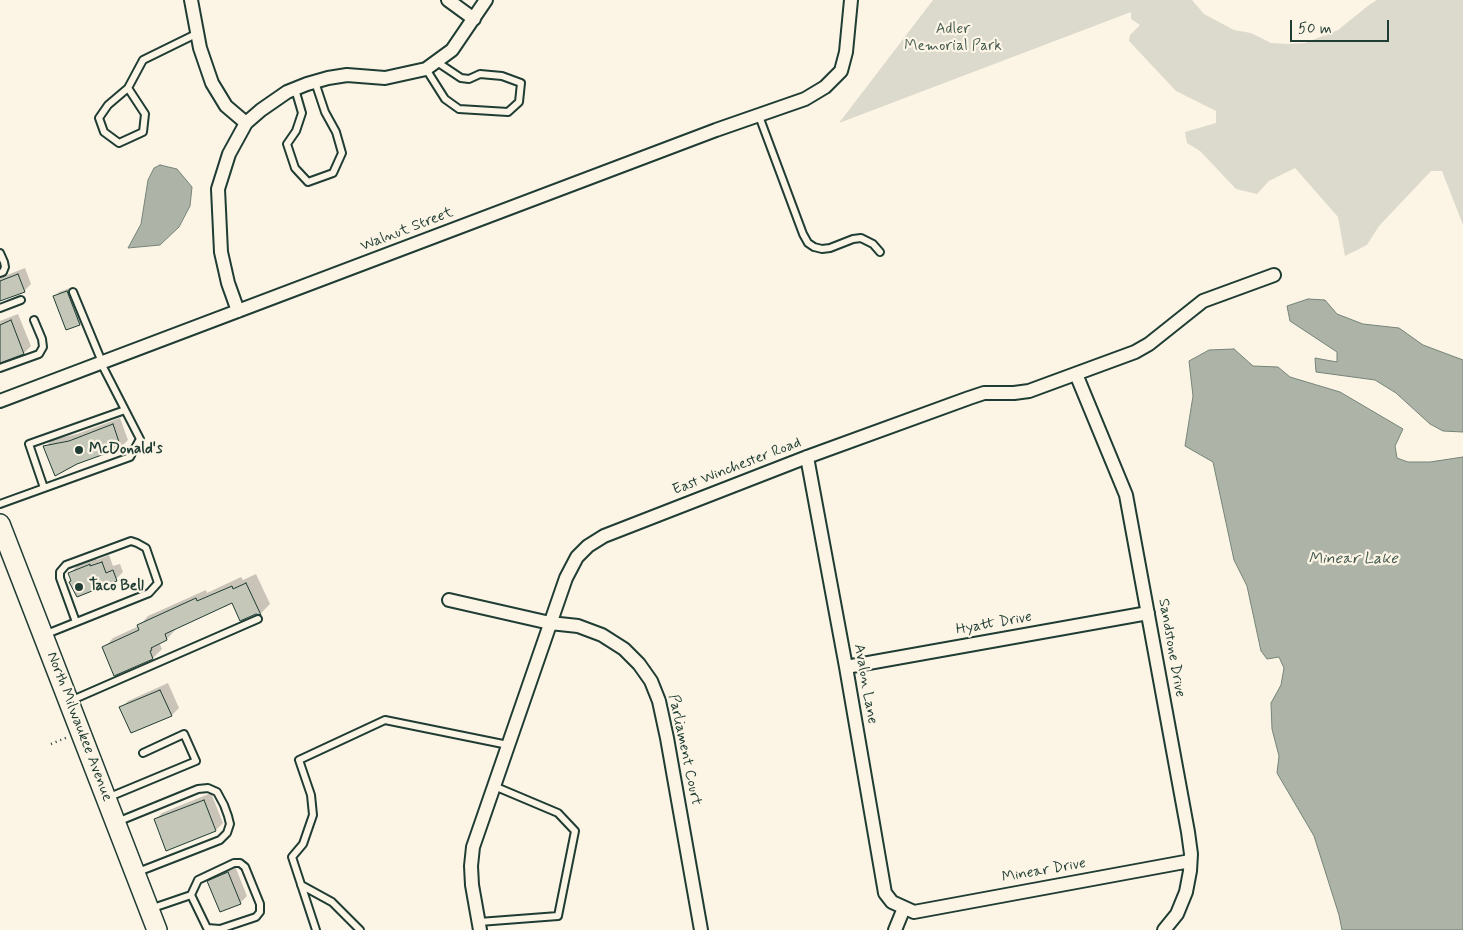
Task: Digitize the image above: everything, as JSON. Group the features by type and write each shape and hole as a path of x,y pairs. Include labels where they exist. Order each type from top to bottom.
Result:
{"main road":[{"name":"North Milwaukee Avenue","path":"0,524 157,930"}],"street":[{"path":"192,0 200,48 212,82 226,106 246,123"},
{"path":"448,0 474,19"},
{"path":"238,311 228,284 221,252 218,189 229,154 246,123 280,97 315,82 347,75 385,78 432,66 452,50 486,0"},
{"name":"Walnut Street","path":"0,401 701,136 806,99 825,87 841,71 846,52 851,0"},
{"name":"East Winchester Road","path":"480,926 471,866 473,847 566,578 577,557 588,546 604,536 807,457 969,398 984,393 1029,391 1135,352 1150,344 1203,301 1274,275"},
{"name":"Sandstone Drive","path":"1076,374 1126,494 1188,832 1190,861 1186,892 1177,914 1164,930"},
{"name":"Avalon Lane","path":"807,457 885,893 892,902 904,908"},
{"name":"Parliament Court","path":"449,600 550,623 578,626 602,635 624,649 639,664 651,681 659,701 702,930"},
{"name":"Hyatt Drive","path":"846,667 1148,613"},
{"name":"Minear Drive","path":"904,908 914,912 1190,861"},
{"path":"895,930 904,908"}],"lane":[{"path":"128,88 145,114 143,132 119,143 104,132 99,118 108,105 128,88 143,60 198,33"},
{"path":"432,66 461,78 469,79 480,74 502,76 521,83 519,102 508,112 458,109 445,99 432,66"},
{"path":"295,89 302,112 296,131 287,144 295,168 308,182 333,173 342,152 336,132 325,112 315,82"},
{"path":"759,116 808,243 822,249 861,238 873,244 880,252"},
{"path":"0,253 5,267 3,272 0,273"},
{"path":"0,504 130,457 140,438 101,363 73,292"},
{"path":"0,308 21,300"},
{"path":"0,368 39,354 43,348 42,339 34,320"},
{"path":"44,488 29,444 125,410"},
{"path":"43,636 149,593 158,583 146,548 131,541 66,565 60,572 60,578 76,622"},
{"path":"69,702 258,619"},
{"path":"316,930 292,857 303,844 313,814 311,795 299,760 384,720 508,745"},
{"path":"106,799 196,761 184,734 143,753"},
{"path":"480,926 558,916 575,831 558,814 494,786"},
{"path":"115,822 198,789 208,788 217,792 224,805 230,824 227,833 220,840 136,873"},
{"path":"149,909 191,895 198,880 234,863 240,863 245,867 260,904 260,912 256,917 220,929 207,928 191,895"},
{"path":"301,885 332,902 360,930"}],"green space":[{"name":"Adler Memorial Park","path":"933,0 1192,0 1204,14 1234,30 1251,33 1271,43 1289,44 1305,43 1338,30 1377,0 1463,0 1463,225 1442,171 1431,171 1379,226 1367,245 1345,256 1338,217 1295,168 1269,181 1257,194 1236,189 1200,151 1187,143 1185,132 1216,123 1216,111 1176,91 1129,41 1130,35 1140,25 1131,19 1131,12 839,123"}],"water":[{"path":"160,165 177,169 192,187 190,206 179,227 160,245 128,248 141,224 148,180 154,168"},
{"path":"1308,299 1325,300 1337,314 1363,324 1399,328 1423,345 1463,360 1463,432 1443,431 1430,424 1396,393 1375,380 1316,372 1315,358 1337,362 1337,352 1290,321 1287,306"},
{"name":"Minear Lake","path":"1234,349 1253,366 1278,367 1290,377 1340,392 1403,429 1395,446 1397,458 1408,462 1430,462 1463,457 1463,930 1342,930 1314,836 1277,773 1279,756 1272,729 1271,703 1281,685 1284,668 1279,657 1267,659 1261,651 1247,586 1234,560 1213,462 1185,446 1193,396 1189,361 1209,350"}],"building":[{"path":"18,274 25,292 0,301 0,281"},
{"path":"67,291 80,325 66,330 53,296"},
{"path":"11,320 24,354 0,363 0,325"},
{"name":"McDonald's","path":"113,424 121,448 77,464 55,476 43,446 69,441"},
{"path":"102,562 106,573 113,570 117,581 77,597 69,582 71,581 68,573 90,564 90,566"},
{"path":"246,583 261,615 256,614 240,621 232,603 165,634 167,640 151,648 152,650 150,651 153,659 114,676 102,647 139,630 137,625 196,598 197,601 232,586 233,589"},
{"path":"160,690 172,716 131,733 119,707"},
{"path":"204,800 216,831 166,851 154,819"},
{"path":"228,872 241,904 220,912 207,881"}],"place":[{"name":"McDonald's","path":"79,450"},
{"name":"Taco Bell","path":"79,587"}]}
